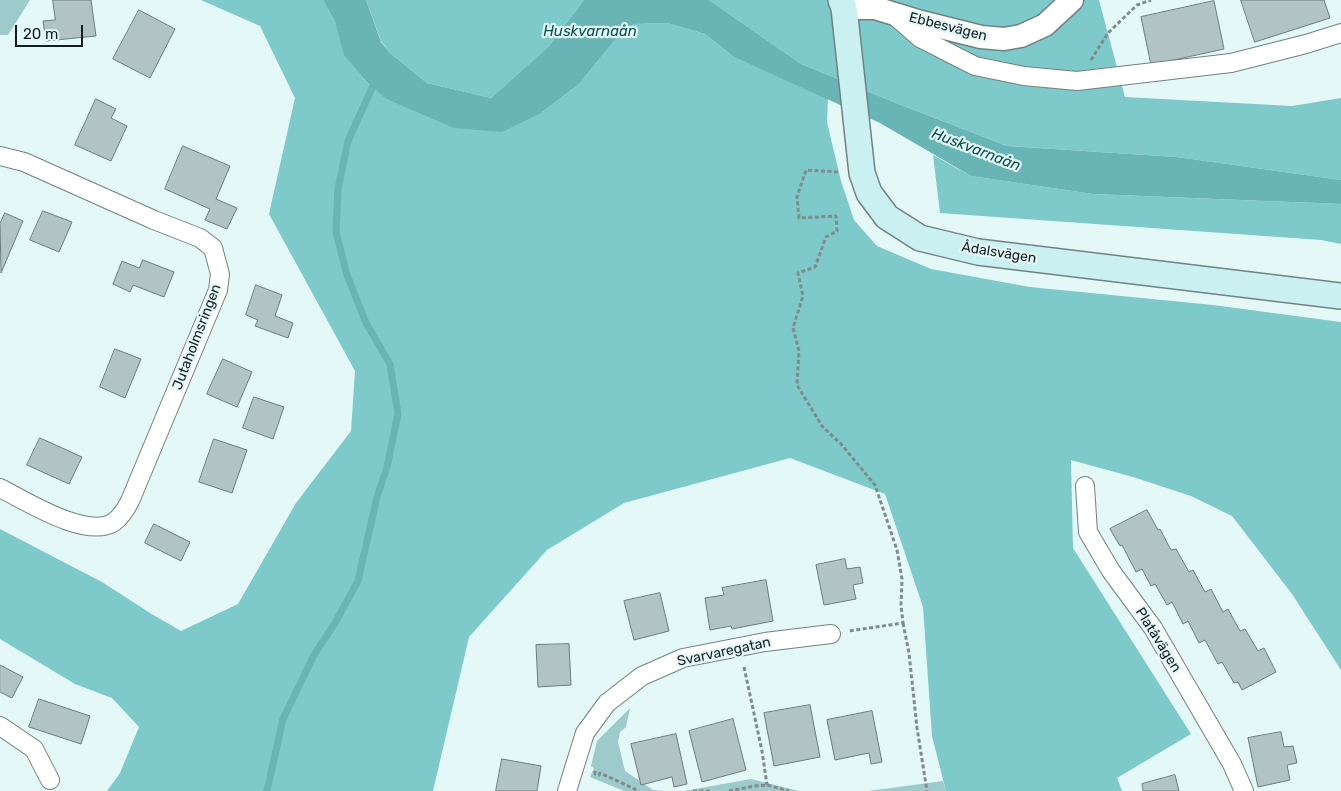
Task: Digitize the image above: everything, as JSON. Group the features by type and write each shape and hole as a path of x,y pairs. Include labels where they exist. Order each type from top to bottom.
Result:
{"main road":[{"name":"Ådalsvägen","path":"842,4 862,173 870,193 887,217 920,238 978,252 1341,296"}],"street":[{"name":"Ebbesvägen","path":"842,4 875,8 981,37 1004,39 1021,36 1046,25 1072,0"},
{"path":"890,12 920,38 975,66 1024,76 1077,81 1231,63 1341,33"},
{"name":"Jutaholmsringen","path":"0,156 24,162 154,220 200,238 212,248 220,274 218,290 130,501 122,515 113,523 90,527 68,521 0,488"},
{"name":"Platåvägen","path":"1085,486 1088,532 1111,571 1153,628 1232,764 1244,791"},
{"name":"Svarvaregatan","path":"567,791 585,732 607,703 642,676 683,658 739,647 831,634"},
{"path":"0,726 34,749 50,780"}],"path":[{"path":"1077,81 1108,33 1137,5 1150,0"},
{"path":"862,173 806,170 797,197 800,218 836,216 837,231 826,238 815,267 798,272 803,296 793,328 799,351 796,385 822,426 875,485 897,550 902,579 901,605 903,622 909,653 917,728 927,791"},
{"path":"831,634 903,622"},
{"path":"739,647 762,750 767,785"},
{"path":"575,764 639,791"},
{"path":"729,791 767,785 789,791"},
{"path":"693,791 710,791"}],"shaded area":[{"path":"0,0 30,0 8,35 0,35"},
{"path":"201,0 323,0 335,22 345,55 365,80 384,98 410,108 541,113 579,84 614,41 634,24 667,23 705,34 734,57 828,98 827,122 841,181 854,220 877,246 931,269 1030,287 1213,305 1341,322 1341,670 1292,594 1232,516 1191,496 1133,477 1071,460 1073,548 1191,734 1117,778 1122,791 946,791 932,736 923,607 885,494 790,458 624,503 547,550 469,637 433,791 107,791 120,773 139,727 112,698 75,684 0,639 0,529 102,582 181,631 238,604 296,503 351,431 355,371 269,214 295,98 260,26"},
{"path":"366,0 584,0 549,46 491,98 427,83 390,53 381,41"},
{"path":"709,0 1099,0 1125,97 1292,106 1341,98 1341,180 1177,157 1007,146 801,64"},
{"path":"933,155 971,176 1093,194 1341,204 1341,244 1321,240 940,213"},
{"path":"630,708 626,727 620,732 618,742 625,771 653,790 664,791 624,791 590,777 594,768 591,766 597,741"},
{"path":"751,779 799,791 684,791"},
{"path":"943,781 946,791 868,791"}],"water":[{"name":"Huskvarnaån","path":"323,0 366,0 381,42 390,53 427,83 491,98 549,46 584,0 709,0 801,64 1007,146 1177,157 1341,180 1341,204 1093,194 971,176 880,123 734,57 705,34 667,23 634,24 614,41 579,84 541,113 502,132 454,128 384,98 365,80 344,55 335,22"}],"building":[{"path":"53,0 91,0 96,36 46,41 43,21 55,20"},
{"path":"1241,0 1324,0 1330,18 1255,42"},
{"path":"1214,1 1224,49 1151,65 1141,17"},
{"path":"139,10 175,29 150,78 113,59"},
{"path":"96,99 116,109 111,118 127,126 111,161 75,145"},
{"path":"183,146 230,166 216,199 237,208 227,229 205,220 210,209 165,189"},
{"path":"43,211 72,222 59,252 30,240"},
{"path":"5,213 23,221 1,273 0,224"},
{"path":"143,260 174,272 164,297 133,285 130,292 113,284 122,261 139,268"},
{"path":"256,285 282,295 275,316 293,323 288,338 255,326 258,320 246,315"},
{"path":"115,349 141,359 125,398 100,387"},
{"path":"223,359 252,372 237,407 207,394"},
{"path":"254,397 284,407 273,439 243,428"},
{"path":"40,438 82,457 69,484 27,465"},
{"path":"214,439 247,450 232,493 199,482"},
{"path":"1147,510 1171,550 1176,549 1189,572 1193,570 1205,592 1211,589 1223,612 1228,609 1240,631 1245,629 1258,651 1264,648 1276,672 1242,690 1238,682 1234,683 1222,662 1218,664 1205,640 1199,643 1188,621 1183,624 1172,602 1167,605 1155,584 1151,586 1142,569 1136,572 1122,545 1120,546 1110,529"},
{"path":"154,524 190,542 181,561 145,543"},
{"path":"845,559 847,569 860,567 863,583 853,585 856,599 824,605 816,565"},
{"path":"766,580 773,621 732,629 731,626 710,630 705,598 724,595 722,588"},
{"path":"660,593 669,631 634,640 624,601"},
{"path":"569,644 571,685 538,687 536,645"},
{"path":"0,665 23,677 12,698 0,692"},
{"path":"39,699 90,716 81,744 29,727"},
{"path":"810,705 820,757 774,766 764,713"},
{"path":"872,711 882,762 871,764 869,753 835,760 827,720"},
{"path":"733,719 746,770 702,782 689,731"},
{"path":"1281,732 1284,747 1293,746 1297,763 1287,765 1290,780 1258,787 1248,738"},
{"path":"676,734 687,784 674,787 672,777 641,785 631,744"},
{"path":"502,759 541,766 537,791 496,791"},
{"path":"1175,775 1179,791 1143,791 1142,784"}],"waterway":[{"path":"267,791 283,719 314,655 335,623 358,581 377,497 387,467 398,414 390,364 366,323 347,275 336,232 338,189 348,141 376,79"}]}
